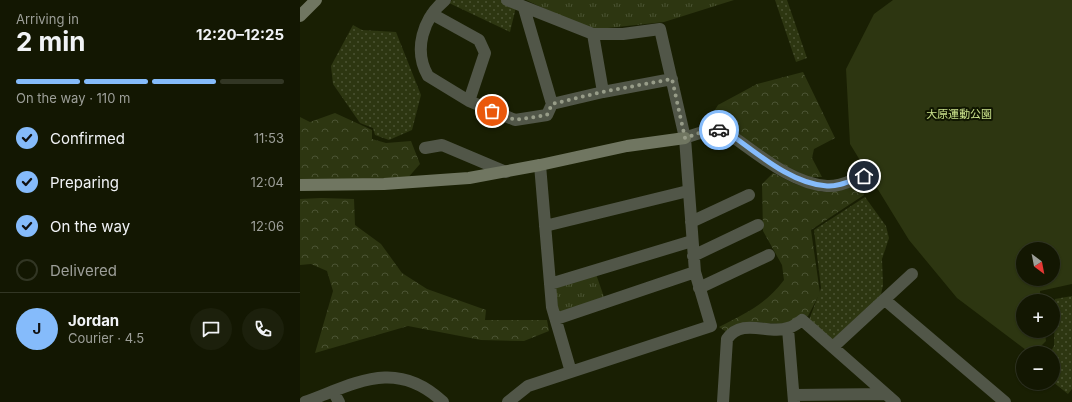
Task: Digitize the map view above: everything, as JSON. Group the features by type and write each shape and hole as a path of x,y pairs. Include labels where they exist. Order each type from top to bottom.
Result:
{"street":[{"path":"300,16 316,0"},
{"path":"445,0 432,14 424,26 421,42 424,69 428,76 469,101 515,120 547,115 552,104 524,8"},
{"path":"507,0 593,34 623,34 660,29 685,138 694,272 711,326 528,386 508,402"},
{"path":"432,14 479,40 483,47 485,53 469,101"},
{"path":"593,34 602,92"},
{"path":"552,104 602,92 672,79"},
{"path":"300,185 436,182 506,172 627,146 685,138 702,132 719,130 730,134 792,177 828,186 864,176"},
{"path":"425,148 442,145 506,172"},
{"path":"540,165 552,308 571,372"},
{"path":"545,226 688,191"},
{"path":"690,222 750,195"},
{"path":"693,256 758,225"},
{"path":"550,284 692,241"},
{"path":"699,288 769,255"},
{"path":"556,319 694,272"},
{"path":"833,347 912,274"},
{"path":"885,300 1005,402"},
{"path":"723,402 727,339 731,333 748,328 788,328 802,320 891,398"},
{"path":"788,328 794,399 891,398"},
{"path":"306,402 336,397 373,377 399,378 418,383 434,393 443,402"}],"green space":[{"path":"452,0 502,0 516,7 510,32 449,3"},
{"path":"526,0 734,0 664,22 589,30"},
{"path":"775,0 787,0 807,58 796,62"},
{"name":"大原運動公園","path":"893,0 1072,0 1072,284 1040,291 1040,294 1016,294 1016,338 1046,338 1046,341 1041,346 1021,346 957,298 909,240 850,144 846,69 874,14"},
{"path":"353,25 362,30 396,32 421,95 412,130 389,140 375,135 373,128 360,123 333,84 331,66"},
{"path":"803,72 835,138 814,149 812,158 822,177 808,177 780,163 726,128 706,124 718,105 757,84"},
{"path":"335,113 372,130 372,139 386,143 411,141 420,164 406,180 300,182 300,117 310,122"},
{"path":"773,173 795,184 822,192 861,183 864,195 811,230 820,293 808,316 784,324 749,322 725,331 719,327 754,308 770,296 784,280 782,265 763,231 762,184"},
{"path":"865,197 886,226 889,238 882,259 883,285 880,299 834,342 809,320 821,288 814,230"},
{"path":"300,199 354,199 355,225 381,244 402,273 427,289 486,310 485,320 547,320 549,331 524,341 481,340 408,326 315,353 333,291 327,271 311,264 300,265"},
{"path":"596,274 604,297 559,313 555,287"},
{"path":"1072,296 1072,389 1068,394 1060,388 1060,346 1054,346 1054,338 1060,338 1060,298"}],"way so far":[{"path":"492,111 515,120 536,117 547,115 552,104 602,92 672,79 685,138 702,132 719,130"}],"route":[{"path":"719,130 730,134 792,177 828,186 842,184 864,176"}]}
